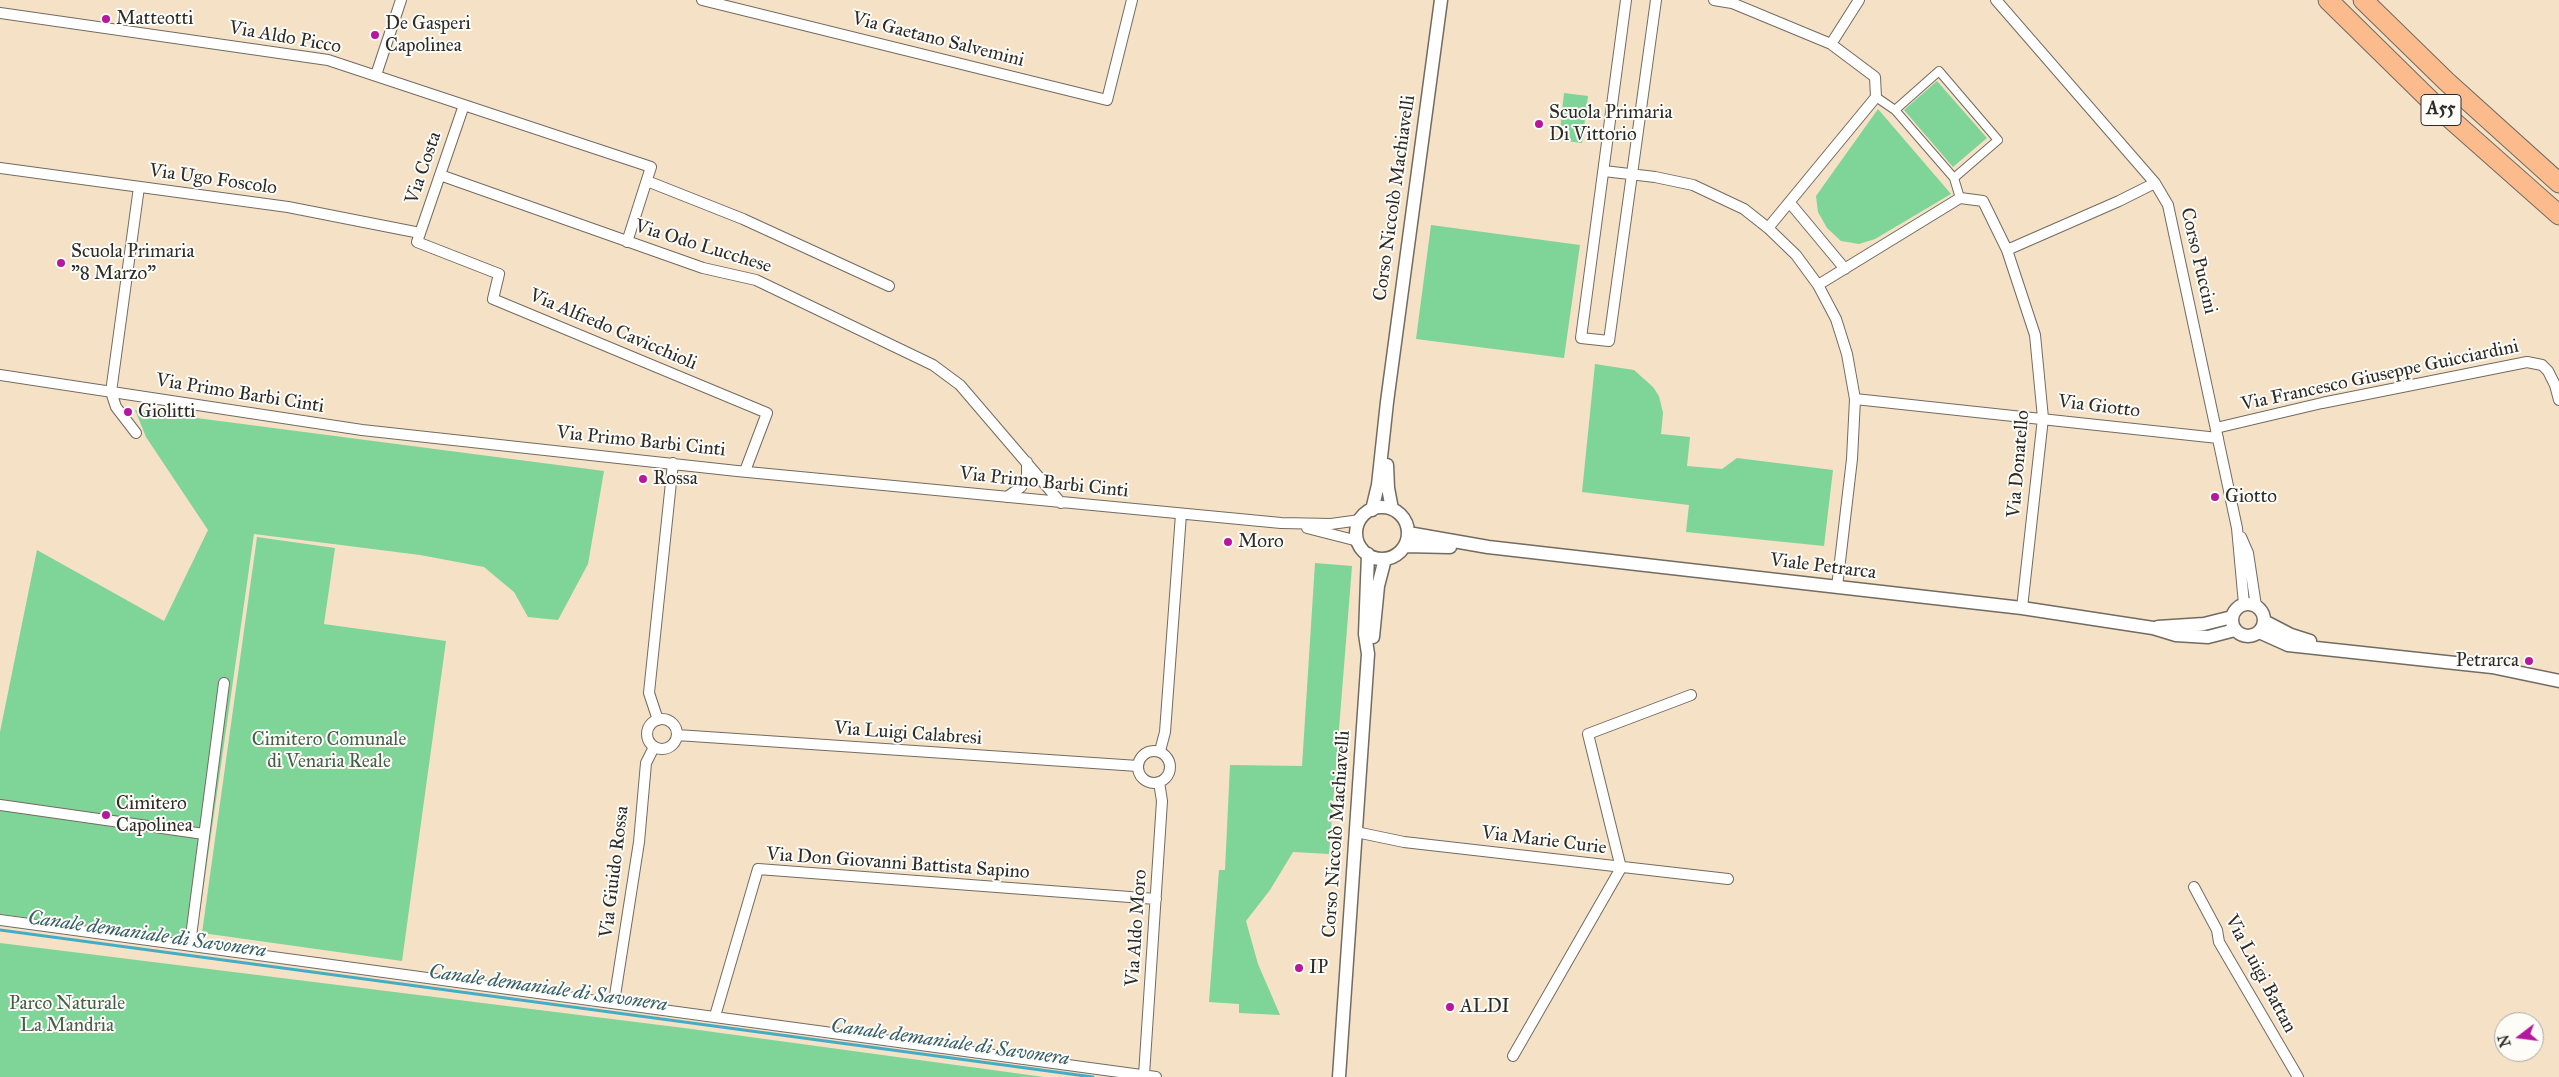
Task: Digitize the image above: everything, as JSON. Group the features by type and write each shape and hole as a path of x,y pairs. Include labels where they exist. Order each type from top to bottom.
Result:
{"highway":[{"name":"A55","path":"2328,0 2437,107 2559,215"},
{"name":"A55","path":"2364,0 2446,81 2559,183"}],"street":[{"path":"376,76 402,0"},
{"name":"Via Gaetano Salvemini","path":"702,0 1107,100 1132,0"},
{"name":"Corso Niccolò Machiavelli","path":"1372,510 1378,485 1387,402 1441,0"},
{"path":"1626,0 1581,338 1609,342 1656,0"},
{"path":"1714,0 1732,3 1832,44 1874,76 1876,97 1768,228"},
{"path":"1832,44 1859,0"},
{"name":"Corso Puccini","path":"1996,0 2155,183 2170,213 2237,528 2250,605"},
{"name":"Via Aldo Picco","path":"0,13 328,60 651,167 646,181"},
{"path":"1895,110 1939,71 1998,140 1954,178"},
{"path":"1818,285 1960,198 1954,178 1895,110 1876,97"},
{"name":"Via Costa","path":"418,237 464,105"},
{"name":"Via Ugo Foscolo","path":"0,168 288,208 418,237"},
{"path":"1604,171 1693,185 1744,209 1768,228 1796,255 1818,285 1836,319 1847,354 1855,399 1852,459 1837,587"},
{"name":"Via Odo Lucchese","path":"440,174 703,268 756,280 933,365 960,384 1027,462"},
{"path":"626,242 646,181 743,219 889,286"},
{"path":"2007,250 2119,201 2155,183"},
{"path":"136,433 116,407 111,392 140,187"},
{"name":"Via Donatello","path":"1960,198 1983,201 2007,250 2035,335 2043,418 2022,608"},
{"path":"1790,203 1844,269"},
{"name":"Via Alfredo Cavicchioli","path":"418,237 499,274 493,299 767,413 745,471"},
{"name":"Via Francesco Giuseppe Guicciardini","path":"2217,433 2322,403 2527,362 2542,365 2548,371 2556,385 2559,400"},
{"name":"Via Primo Barbi Cinti","path":"0,375 362,430 745,471 1281,523 1331,524 1360,520"},
{"name":"Via Giotto","path":"1855,399 2217,433"},
{"name":"Corso Niccolò Machiavelli","path":"1387,402 1388,488 1392,509"},
{"path":"1007,497 1021,487 1027,476 1027,462"},
{"path":"1027,462 1061,503"},
{"path":"658,720 649,693 673,463"},
{"path":"1378,508 1392,509 1404,518 1408,533 1405,546 1396,556 1385,559 1368,554 1358,542 1357,534 1360,520 1372,510 1378,508"},
{"path":"1160,751 1165,732 1181,514"},
{"name":"Via Primo Barbi Cinti","path":"1281,523 1330,533 1358,542"},
{"name":"Viale Petrarca","path":"1408,533 1488,547 2022,608 2153,628 2176,635 2208,637 2236,630"},
{"name":"Viale Petrarca","path":"1405,546 1488,547"},
{"name":"Corso Niccolò Machiavelli","path":"1339,1077 1368,654 1365,634 1368,554"},
{"name":"Corso Niccolò Machiavelli","path":"1368,654 1374,634 1378,586 1385,559"},
{"path":"2262,626 2263,613 2250,605 2235,611 2232,617 2236,630 2246,636 2262,626 2344,650 2509,670 2559,681"},
{"name":"Viale Petrarca","path":"2153,628 2176,624 2204,624 2232,617"},
{"path":"190,944 224,684"},
{"path":"1513,1056 1621,868 1588,734 1691,695"},
{"path":"658,720 671,722 677,735 673,744 664,749 654,747 648,740 648,730 658,720"},
{"name":"Via Luigi Calabresi","path":"677,735 1138,766"},
{"name":"Via Giuido Rossa","path":"614,1002 639,842 646,763 654,747"},
{"path":"1160,751 1168,758 1170,767 1167,776 1159,782 1144,780 1138,766 1145,753 1160,751"},
{"name":"Via Aldo Moro","path":"1144,1075 1162,801 1159,782"},
{"path":"0,805 204,834"},
{"name":"Via Marie Curie","path":"1356,832 1404,842 1728,879"},
{"name":"Via Don Giovanni Battista Sapino","path":"715,1016 758,869 1156,899"},
{"name":"Via Luigi Battan","path":"2194,887 2217,930 2219,942 2298,1077"},
{"path":"0,920 190,944 1156,1077"}],"green space":[{"path":"1937,81 1987,138 1953,167 1904,110"},
{"path":"1564,93 1588,96 1582,143 1559,140"},
{"path":"1878,109 1951,194 1875,239 1859,244 1841,241 1827,228 1818,212 1816,196"},
{"path":"1431,225 1580,245 1564,358 1416,339"},
{"path":"1595,364 1634,370 1653,387 1659,396 1663,413 1661,434 1690,437 1687,466 1722,469 1737,458 1833,470 1824,546 1686,532 1689,505 1582,492"},
{"path":"135,410 604,471 588,564 558,620 528,617 514,592 484,567 420,555 254,534 196,940 0,914 0,732 37,550 164,621 208,530 146,437"},
{"name":"Cimitero Comunale di Venaria Reale","path":"257,537 335,548 324,624 446,641 402,961 202,933"},
{"path":"1315,563 1352,566 1329,854 1293,852 1270,890 1246,921 1258,964 1280,1015 1239,1013 1239,1004 1209,1002 1219,870 1225,870 1230,765 1302,766"},
{"name":"Parco Naturale La Mandria","path":"0,943 684,1028 1044,1077 0,1077"}],"waterway":[{"name":"Canale demaniale di Savonera","path":"0,930 1093,1077"}],"place":[{"name":"Matteotti","path":"106,19"},
{"name":"De Gasperi Capolinea","path":"375,35"},
{"name":"Scuola Primaria Di Vittorio","path":"1539,124"},
{"name":"Scuola Primaria \"8 Marzo\"","path":"61,263"},
{"name":"Giolitti","path":"128,412"},
{"name":"Rossa","path":"643,479"},
{"name":"Giotto","path":"2215,497"},
{"name":"Moro","path":"1228,542"},
{"name":"Petrarca","path":"2529,661"},
{"name":"Cimitero Capolinea","path":"106,815"},
{"name":"IP","path":"1299,968"},
{"name":"ALDI","path":"1450,1007"}]}
